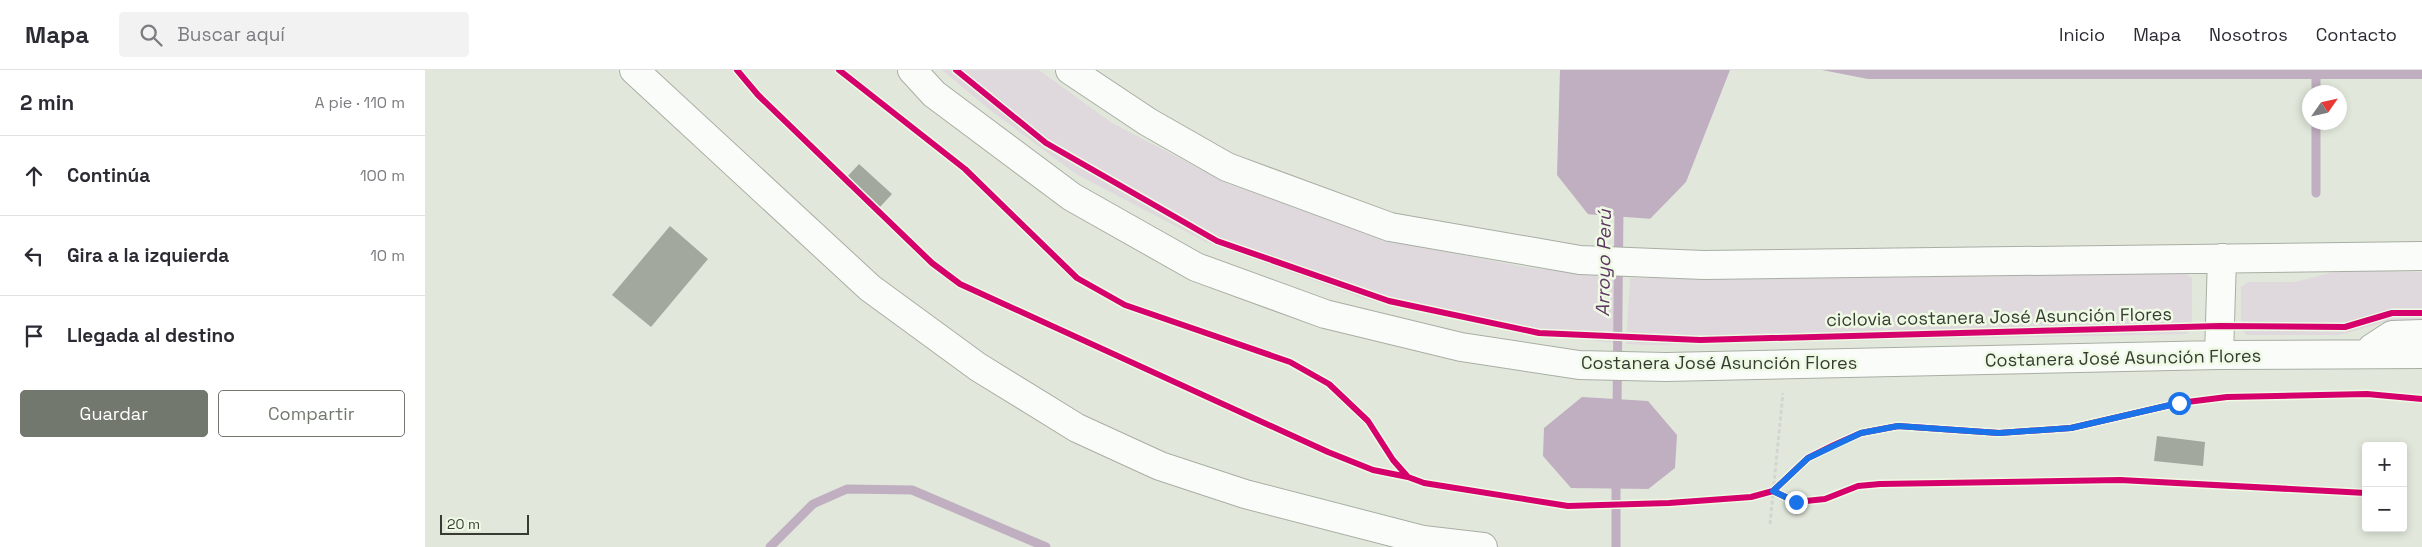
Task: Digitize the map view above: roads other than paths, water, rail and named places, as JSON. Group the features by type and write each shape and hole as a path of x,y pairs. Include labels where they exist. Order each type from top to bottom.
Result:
{"main road":[{"path":"634,70 870,288 978,367 1077,428 1160,466 1245,494 1423,540 1483,547"},
{"name":"Costanera José Asunción Flores","path":"911,70 934,94 1072,197 1196,267 1325,314 1461,347 1579,365 1666,368 2219,355 2422,354"},
{"path":"1070,70 1148,122 1236,170 1390,227 1579,260 1678,265 2422,256"},
{"path":"2219,355 2222,258"},
{"path":"2362,354 2392,335 2422,334"}],"waterway":[{"path":"2316,71 2316,85"},
{"path":"2316,130 2316,193"},
{"name":"Arroyo Perú","path":"1617,409 1619,207"},
{"name":"Arroyo Perú","path":"1616,485 1616,547"},
{"path":"770,547 813,504 847,489 912,490 1046,547"}]}
